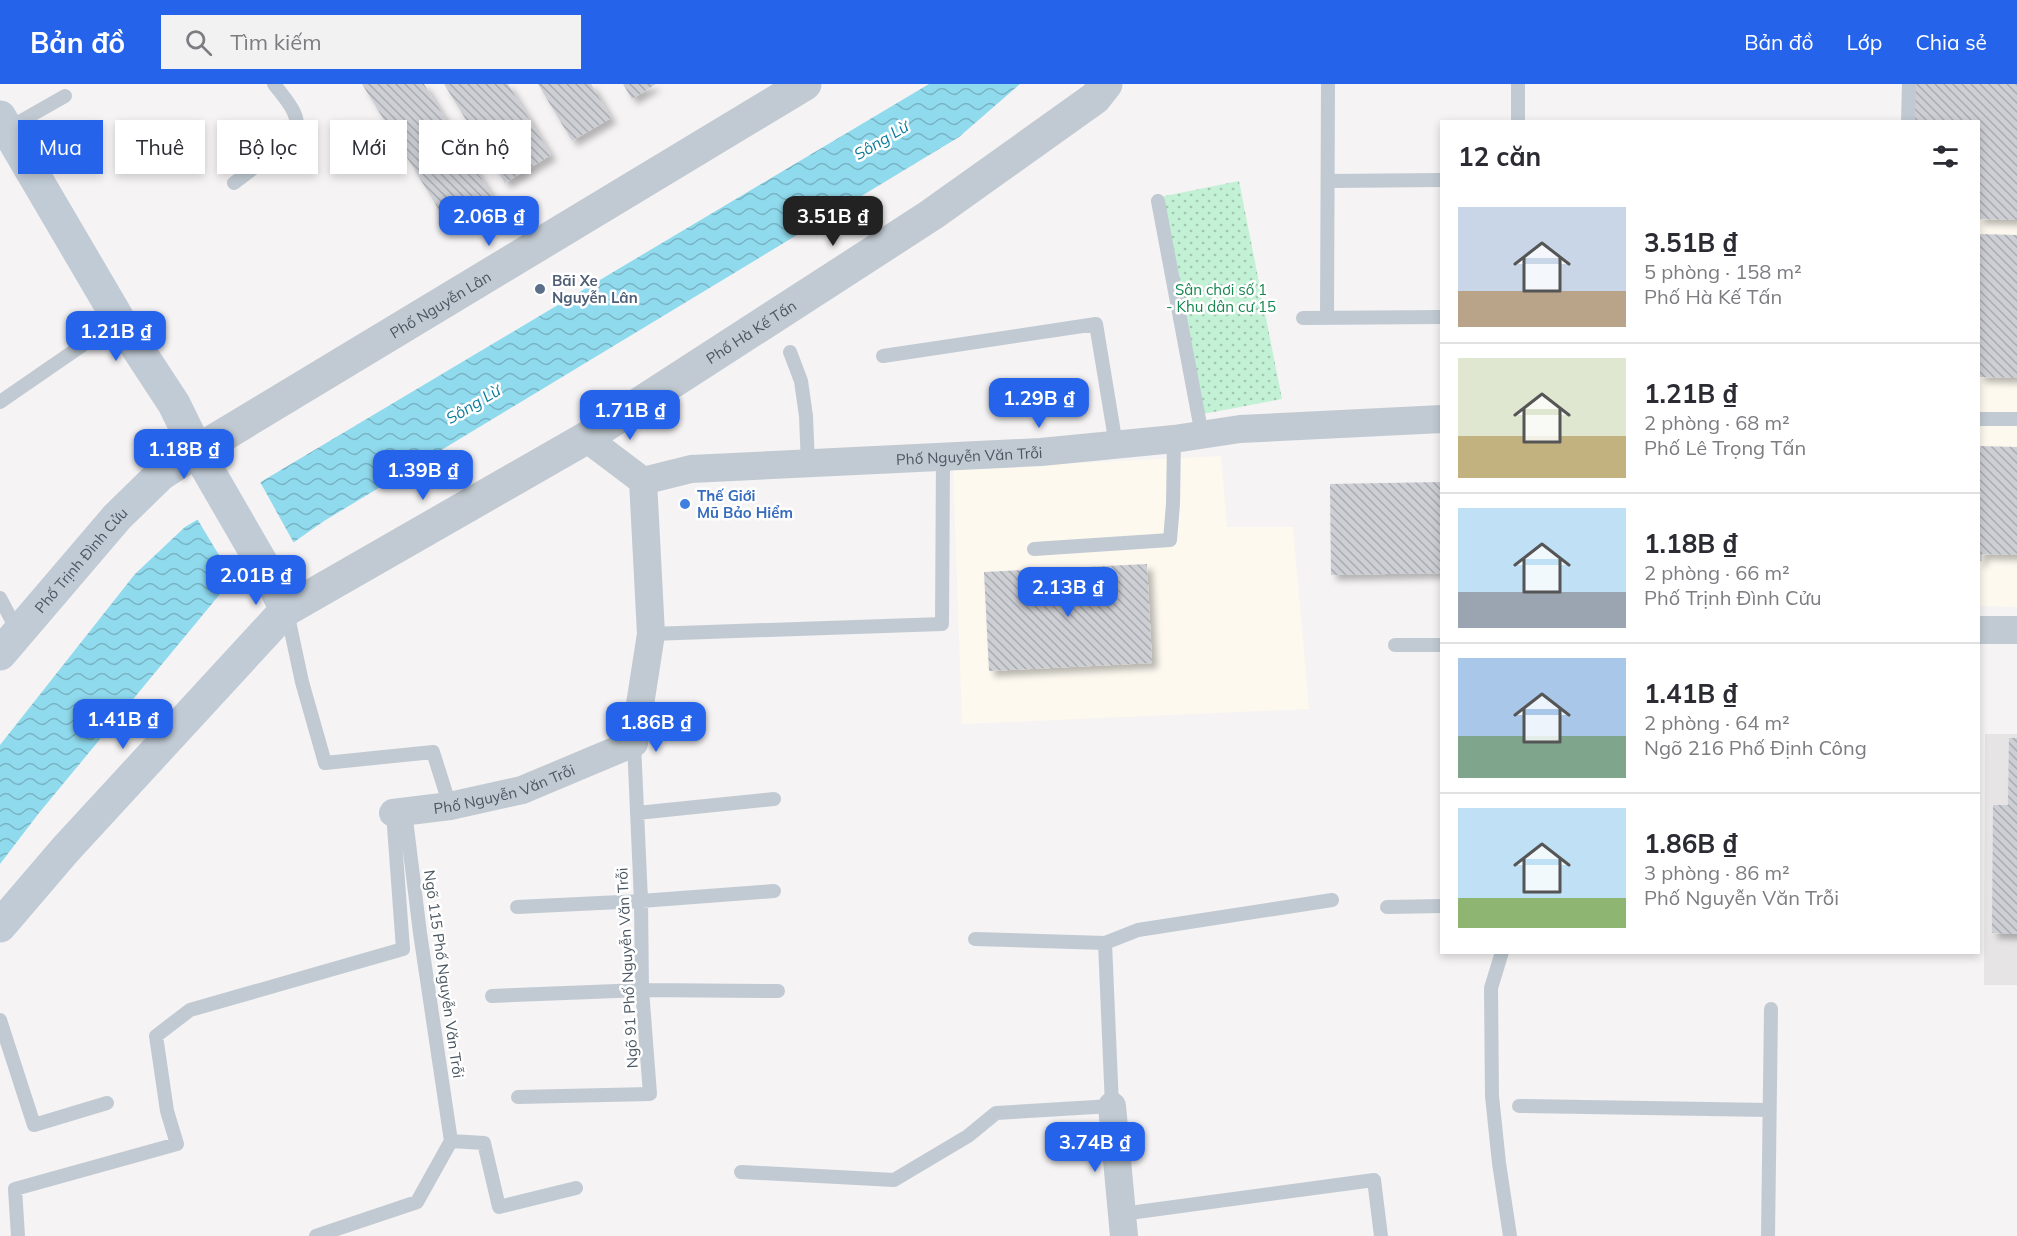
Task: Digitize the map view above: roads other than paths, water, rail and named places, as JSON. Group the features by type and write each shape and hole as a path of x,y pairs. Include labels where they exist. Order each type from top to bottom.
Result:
{"main road":[{"path":"0,926 58,857 286,610 271,579 197,451 174,405 119,320 4,123"},
{"name":"Phố Trịnh Đình Cửu","path":"9,643 117,517 161,474 197,451"}],"street":[{"name":"Phố Nguyễn Lân","path":"197,451 491,264 805,84"},
{"name":"Phố Hà Kế Tấn","path":"286,610 586,438 931,215 1095,98 1106,84"},
{"name":"Phố Nguyễn Văn Trỗi","path":"643,481 691,469 1041,452 1188,437 1240,429 1440,419"},
{"path":"586,438 643,481 651,634 634,743"},
{"path":"1980,630 2017,630"},
{"name":"Phố Nguyễn Văn Trỗi","path":"399,812 450,806 522,790 634,743"},
{"path":"1112,1106 1123,1225"}],"lane":[{"path":"234,183 296,136 299,126 296,115 274,84"},
{"path":"1327,318 1328,84"},
{"path":"1518,84 1518,120"},
{"path":"1908,120 1909,84"},
{"path":"4,123 65,96"},
{"path":"1328,181 1440,180"},
{"path":"1034,549 1170,540 1173,504 1188,437 1158,201"},
{"path":"1303,318 1440,317"},
{"path":"0,402 119,320"},
{"path":"883,356 1096,324 1116,445"},
{"path":"790,352 801,381 806,416 808,465"},
{"path":"1980,419 2017,419"},
{"path":"651,634 942,624 943,458"},
{"path":"0,598 9,643"},
{"path":"286,610 302,682 325,763 432,752 450,806"},
{"path":"1395,645 1440,645"},
{"name":"Ngõ 91 Phố Nguyễn Văn Trỗi","path":"518,1096 650,1094 642,990 634,743"},
{"path":"637,813 774,799"},
{"path":"18,1236 15,1189 177,1144 167,1111 156,1036 190,1010 403,949 399,812"},
{"name":"Ngõ 115 Phố Nguyễn Văn Trỗi","path":"399,812 420,933 451,1141"},
{"path":"517,907 774,891"},
{"path":"975,939 1105,943 1138,930 1332,900"},
{"path":"1387,907 1440,906"},
{"path":"741,1172 894,1180 968,1136 996,1113 1112,1106 1105,943"},
{"path":"1501,954 1491,988 1492,1096 1510,1236"},
{"path":"492,996 642,990 778,991"},
{"path":"1768,1236 1771,1009"},
{"path":"0,1020 34,1125 107,1103"},
{"path":"1519,1106 1769,1110"},
{"path":"316,1236 417,1202 451,1141 484,1143 499,1206 576,1188"},
{"path":"1123,1225 1374,1180 1381,1236"}],"water":[{"name":"Sông Lừ","path":"929,84 1020,84 959,137 324,521 220,594 39,813 0,864 0,745 135,574 185,527"}],"place":[{"name":"Bãi Xe Nguyễn Lân","path":"540,289"},
{"name":"Thế Giới Mũ Bảo Hiểm","path":"685,504"}],"park label":[{"name":"Sân chơi số 1 - Khu dân cư 15","path":"1221,298"}]}
